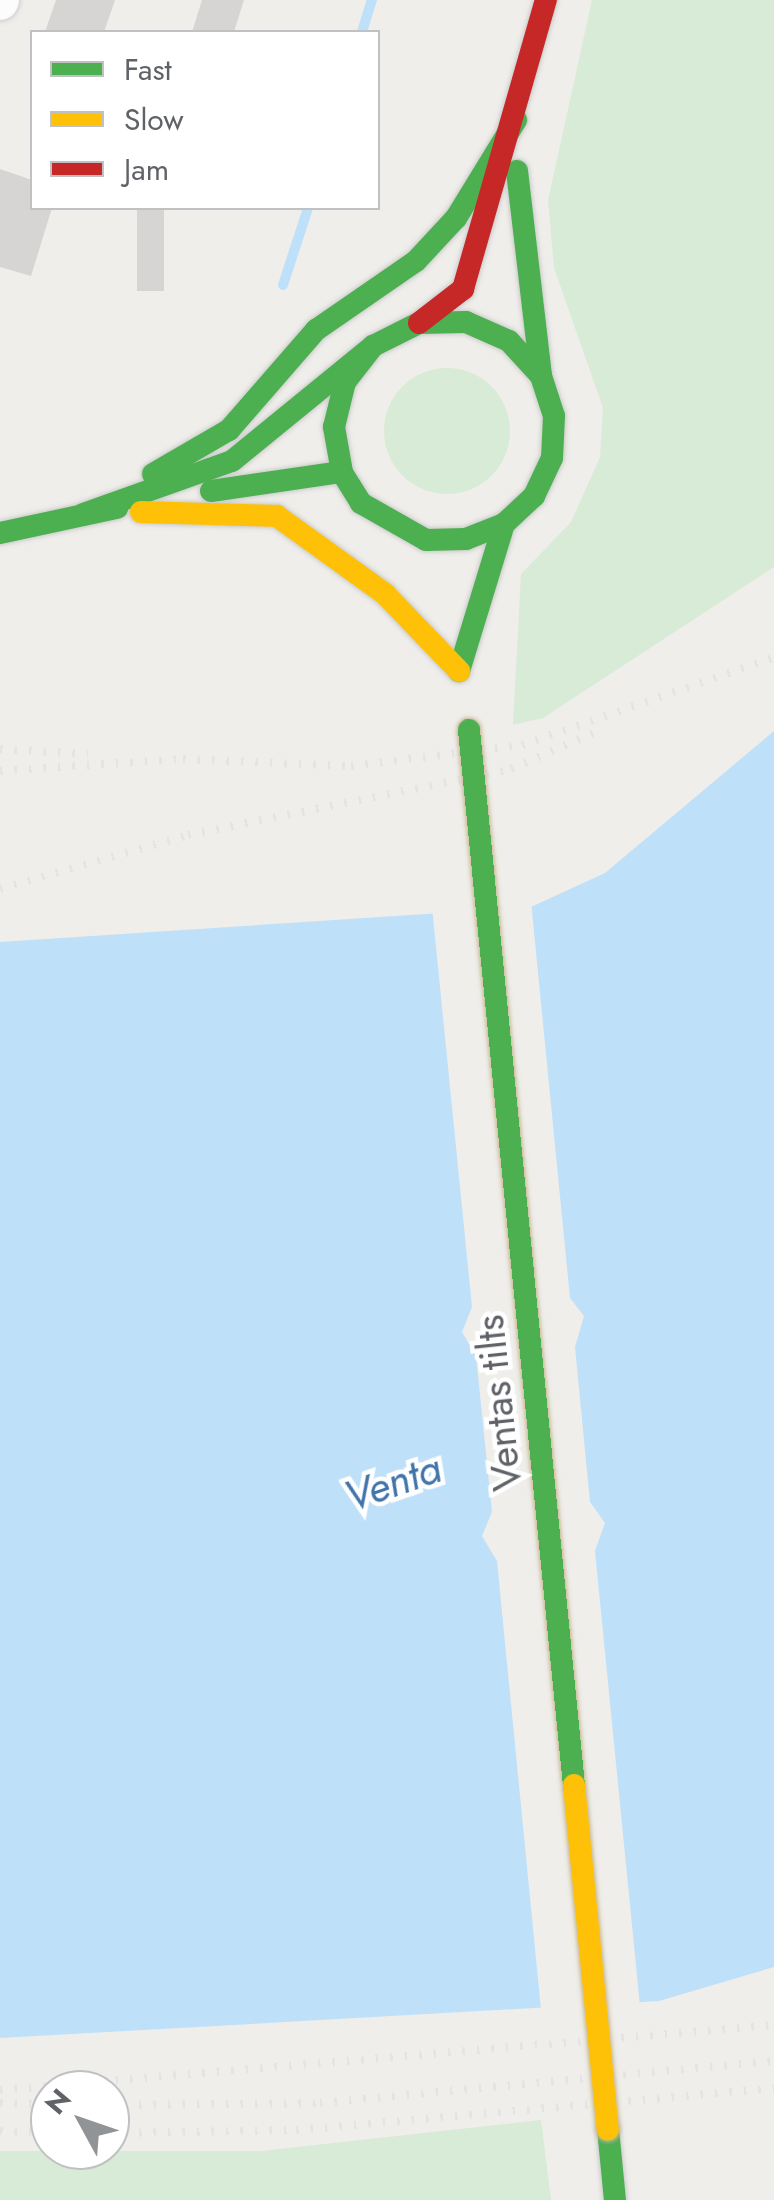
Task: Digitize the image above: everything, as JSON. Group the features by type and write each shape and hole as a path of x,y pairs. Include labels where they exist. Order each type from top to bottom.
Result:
{"main road":[{"path":"83,514 232,461 374,346 420,322 464,289 516,120 546,0"},
{"path":"389,526 440,540 504,524 534,496 552,458 554,416 541,376 518,242 516,120"},
{"path":"83,514 229,430 316,330 416,261 456,218 516,120"},
{"path":"420,322 466,322 495,334 541,376"},
{"path":"374,346 345,382 338,412 342,472 389,526 404,558"},
{"path":"0,533 83,514 342,472"},
{"path":"83,514 276,516 385,594 464,700"},
{"path":"464,700 504,524"},
{"path":"420,591 464,700"},
{"name":"Ventas tilts","path":"464,700 615,2200"}],"green space":[{"path":"592,0 774,0 774,567 543,718 513,725 521,574 571,522 600,457 603,408 554,268 548,200"},
{"path":"447,368 471,373 492,386 505,407 510,431 505,455 492,476 471,489 447,494 423,489 402,476 389,455 384,431 389,407 402,386 423,373"},
{"path":"541,2120 551,2200 0,2200 0,2151 30,2151 30,2170 130,2170 130,2151 261,2151"}],"water":[{"name":"Venta","path":"774,731 774,1967 659,2001 0,2038 0,942 531,907 605,873"}],"pier":[{"path":"531,901 570,1298 584,1316 575,1347 590,1502 605,1523 595,1551 640,2006 541,2010 497,1561 482,1536 492,1512 476,1356 462,1332 472,1307 432,907"}],"building":[{"path":"56,0 115,0 105,30 46,30"},
{"path":"202,0 244,0 235,30 193,30"},
{"path":"0,169 30,179 30,210 51,210 31,276 0,267"},
{"path":"137,210 164,210 164,291 137,291"}],"waterway":[{"path":"363,30 372,0"},
{"path":"283,285 307,210"}],"railway":[{"path":"0,771 183,759 351,766 522,745 774,657"},
{"path":"0,889 188,835 511,769 593,733"},
{"path":"0,749 88,754"},
{"path":"0,2090 774,2025"},
{"path":"130,2105 320,2103 774,2061"},
{"path":"130,2133 296,2130 774,2088"},
{"path":"0,2103 30,2104"},
{"path":"0,2131 30,2132"}],"traffic: fast":[{"path":"153,474 229,430 316,330 416,261 456,218 516,120"},
{"path":"517,171 541,376"},
{"path":"83,514 232,461 373,346 419,323 466,322 509,341 541,376 554,416 552,458 534,496 504,524 466,539 426,540 361,503 342,472 334,427 345,382 373,346"},
{"path":"211,491 342,472"},
{"path":"0,533 117,508"},
{"path":"459,671 504,524"},
{"path":"469,730 574,1785"},
{"path":"608,2129 615,2200"}],"traffic: slow":[{"path":"141,512 277,516 385,594 459,671"},
{"path":"574,1785 608,2129"}],"traffic: jam":[{"path":"419,323 463,289 546,0"}]}
